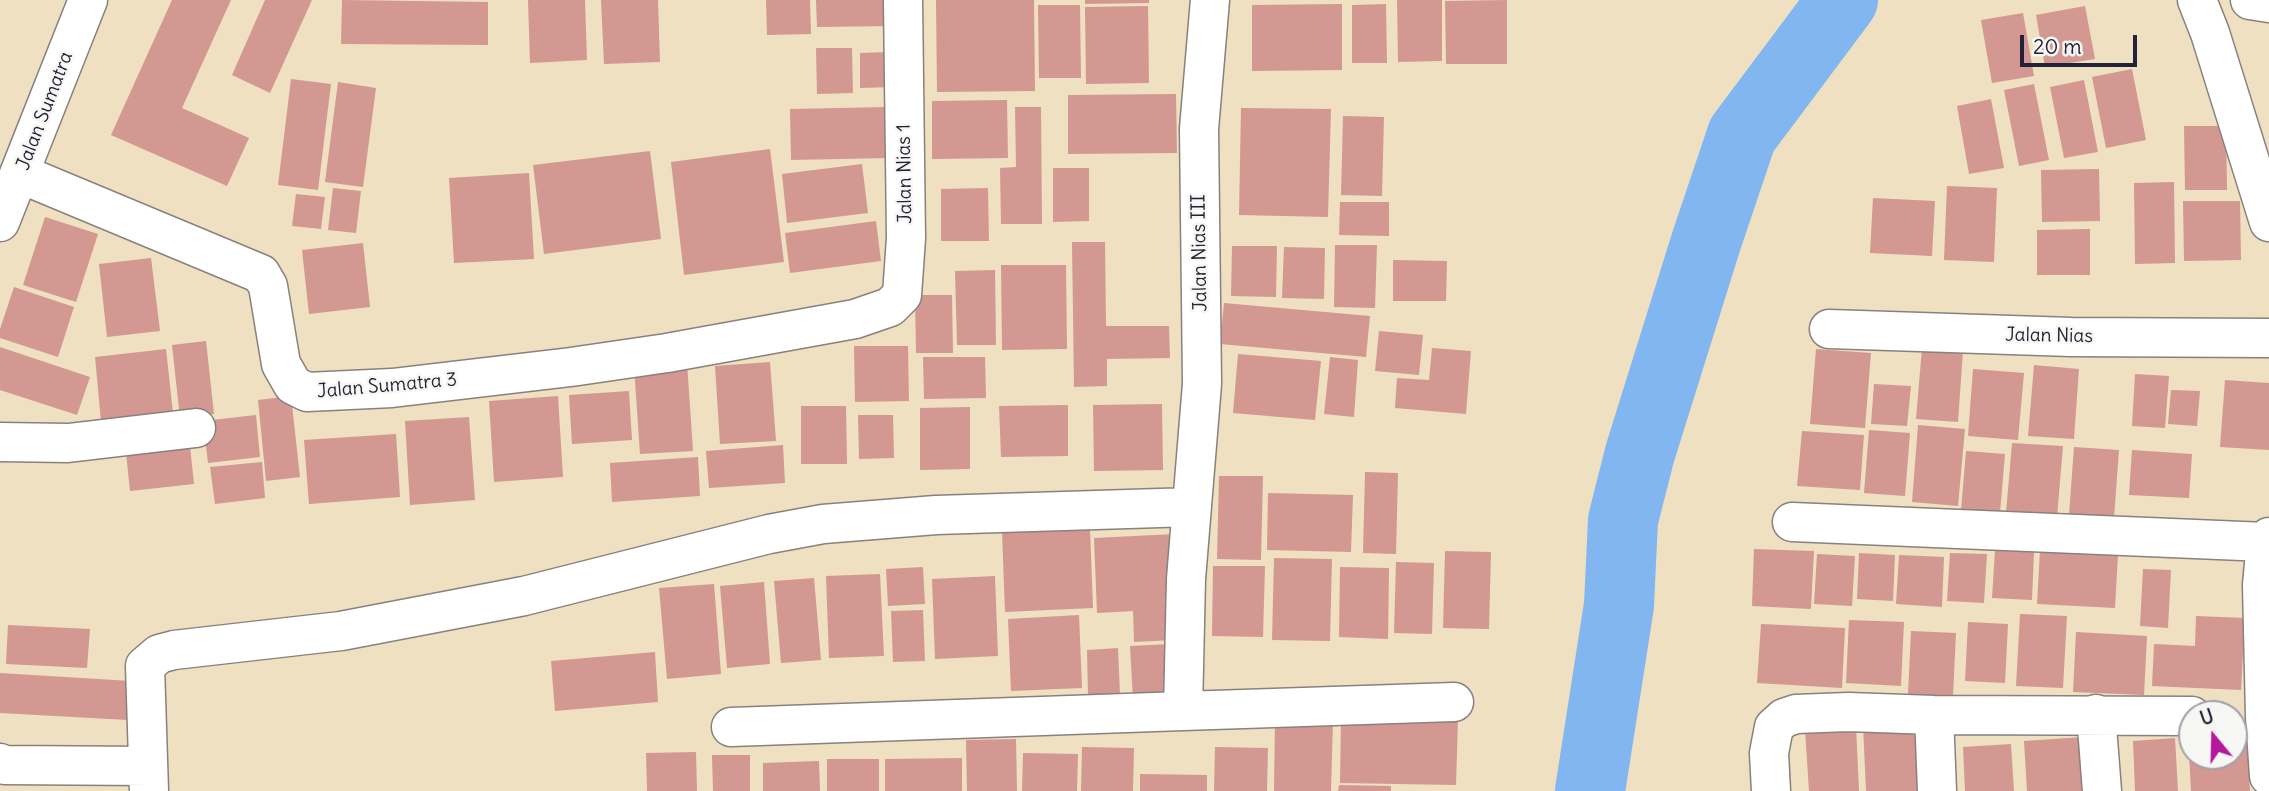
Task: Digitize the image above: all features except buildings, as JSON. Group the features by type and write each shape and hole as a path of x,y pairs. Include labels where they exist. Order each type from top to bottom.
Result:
{"street":[{"name":"Jalan Sumatra","path":"0,222 88,0"},
{"name":"Jalan Nias 1","path":"855,319 890,307 902,295 906,238 903,0"},
{"name":"Jalan Nias III","path":"1183,711 1186,579 1202,384 1199,129 1210,0"},
{"path":"2197,0 2210,33 2269,222"},
{"path":"2250,0 2269,3"},
{"name":"Jalan Sumatra 3","path":"21,174 261,274 268,286 281,364 293,385 307,392 393,388 571,367 667,353 855,319"},
{"name":"Jalan Nias","path":"1829,329 2071,337 2269,338"},
{"path":"0,442 68,443 196,428"},
{"path":"0,762 4,765 148,779 145,666 159,654 174,650 341,631 524,596 769,534 823,524 936,514 1192,507"},
{"path":"1792,522 2267,540 2249,716 2269,776"},
{"path":"731,727 1454,702"},
{"path":"1771,791 1769,754 1774,727 1784,718 1811,712 2178,716"},
{"path":"2096,714 2102,791"},
{"path":"1934,715 1937,791"}],"waterway":[{"path":"1590,791 1619,605 1623,520 1640,453 1706,242 1742,135 1843,0"}]}
